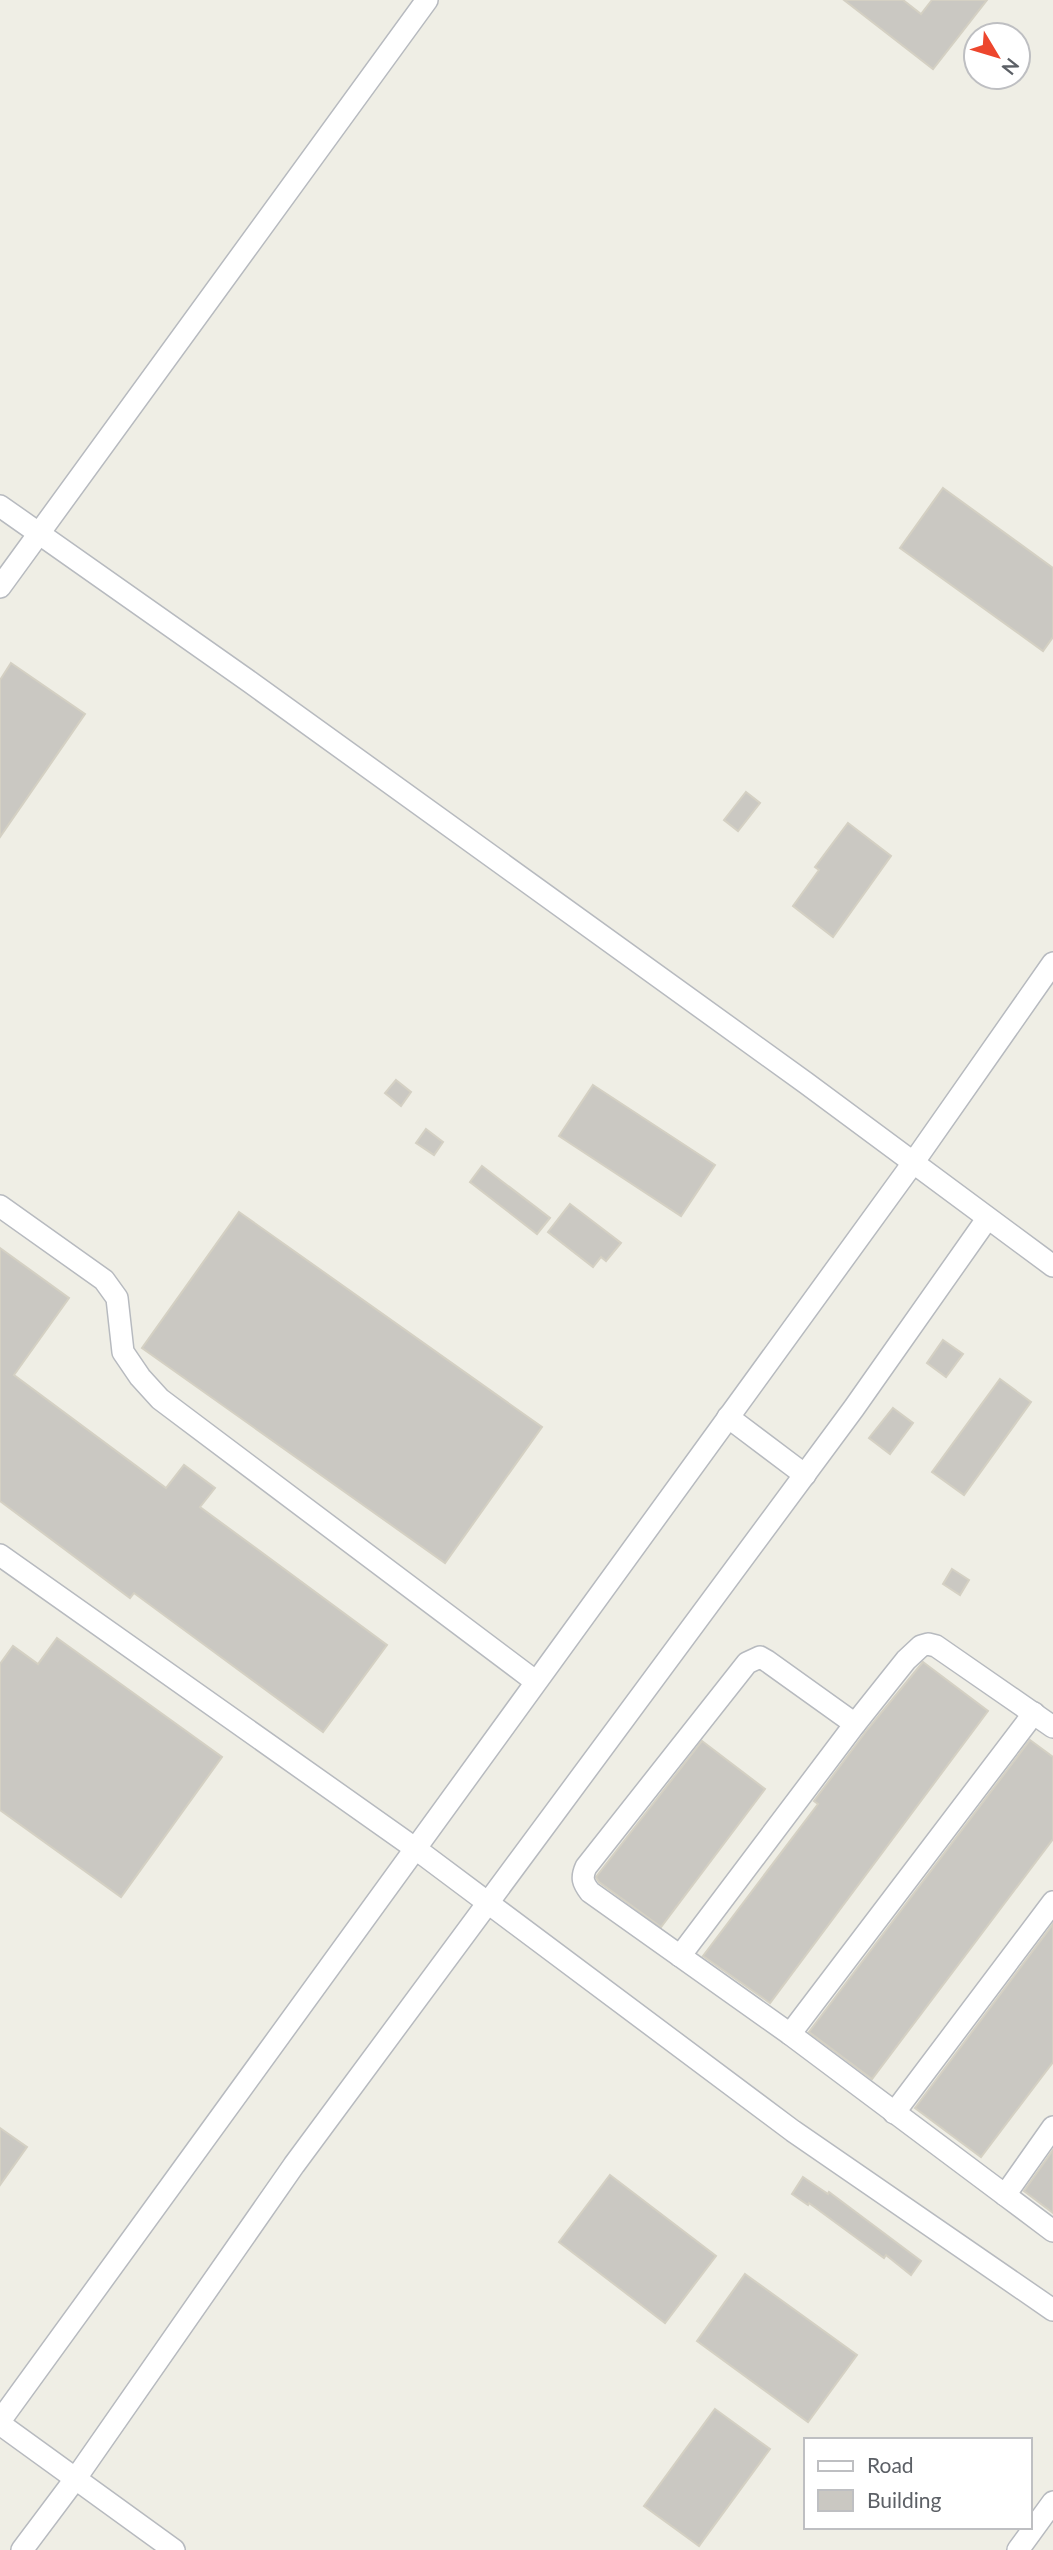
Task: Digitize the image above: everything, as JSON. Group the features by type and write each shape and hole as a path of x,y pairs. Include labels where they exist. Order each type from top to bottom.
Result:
{"street":[{"path":"0,587 427,0"},
{"path":"0,506 261,690 1053,1266"},
{"path":"174,2550 0,2423 167,2188 913,1163 1053,963"},
{"path":"0,1206 104,1280 117,1298 123,1352 140,1377 160,1399 535,1681"},
{"path":"22,2550 76,2478 294,2165 805,1475 988,1219"},
{"path":"728,1417 805,1475"},
{"path":"0,1555 416,1849 793,2131 1053,2310"},
{"path":"680,1956 855,1724 906,1660 921,1646 936,1646 1053,1727"},
{"path":"855,1724 760,1657 747,1663 586,1867 582,1875 584,1884 590,1892 790,2034 1053,2231"},
{"path":"790,2034 1034,1713"},
{"path":"894,2113 1053,1902"},
{"path":"1005,2195 1053,2127"},
{"path":"1017,2550 1053,2502"}],"building":[{"path":"844,0 903,0 921,14 932,0 987,0 971,21 962,21 962,32 933,69"},
{"path":"943,488 1053,568 1053,637 1043,651 900,548"},
{"path":"11,663 85,714 0,837 0,680"},
{"path":"746,792 760,803 738,831 724,820"},
{"path":"848,823 891,856 833,937 793,906 819,870 815,867"},
{"path":"396,1080 411,1092 401,1106 385,1093"},
{"path":"593,1085 715,1165 681,1216 559,1136"},
{"path":"426,1129 443,1142 434,1155 416,1143"},
{"path":"482,1166 550,1218 537,1234 470,1182"},
{"path":"570,1204 621,1243 606,1261 601,1257 593,1267 548,1232"},
{"path":"239,1212 542,1427 445,1563 142,1348"},
{"path":"0,1248 69,1298 14,1375 166,1488 184,1465 215,1488 200,1507 387,1645 323,1732 134,1593 130,1598 0,1501"},
{"path":"943,1340 963,1354 946,1377 927,1363"},
{"path":"1000,1379 1031,1402 964,1495 932,1472"},
{"path":"893,1408 913,1423 890,1454 869,1438"},
{"path":"952,1569 969,1580 960,1595 943,1584"},
{"path":"57,1638 222,1757 121,1897 0,1810 0,1664 13,1646 38,1664"},
{"path":"923,1662 988,1711 770,2003 703,1956 818,1804 814,1801 867,1730"},
{"path":"1030,1740 1053,1757 1053,1839 872,2079 809,2032"},
{"path":"702,1741 765,1789 661,1927 599,1882 596,1877"},
{"path":"1053,1924 1053,2062 981,2157 915,2108"},
{"path":"0,2128 27,2147 0,2185"},
{"path":"1053,2150 1053,2213 1024,2191"},
{"path":"610,2175 716,2256 665,2323 559,2242"},
{"path":"803,2177 828,2194 829,2192 921,2261 911,2275 886,2255 884,2258 809,2203 808,2205 792,2194"},
{"path":"745,2274 857,2355 808,2422 697,2341"},
{"path":"715,2409 770,2449 699,2546 644,2506"}]}
